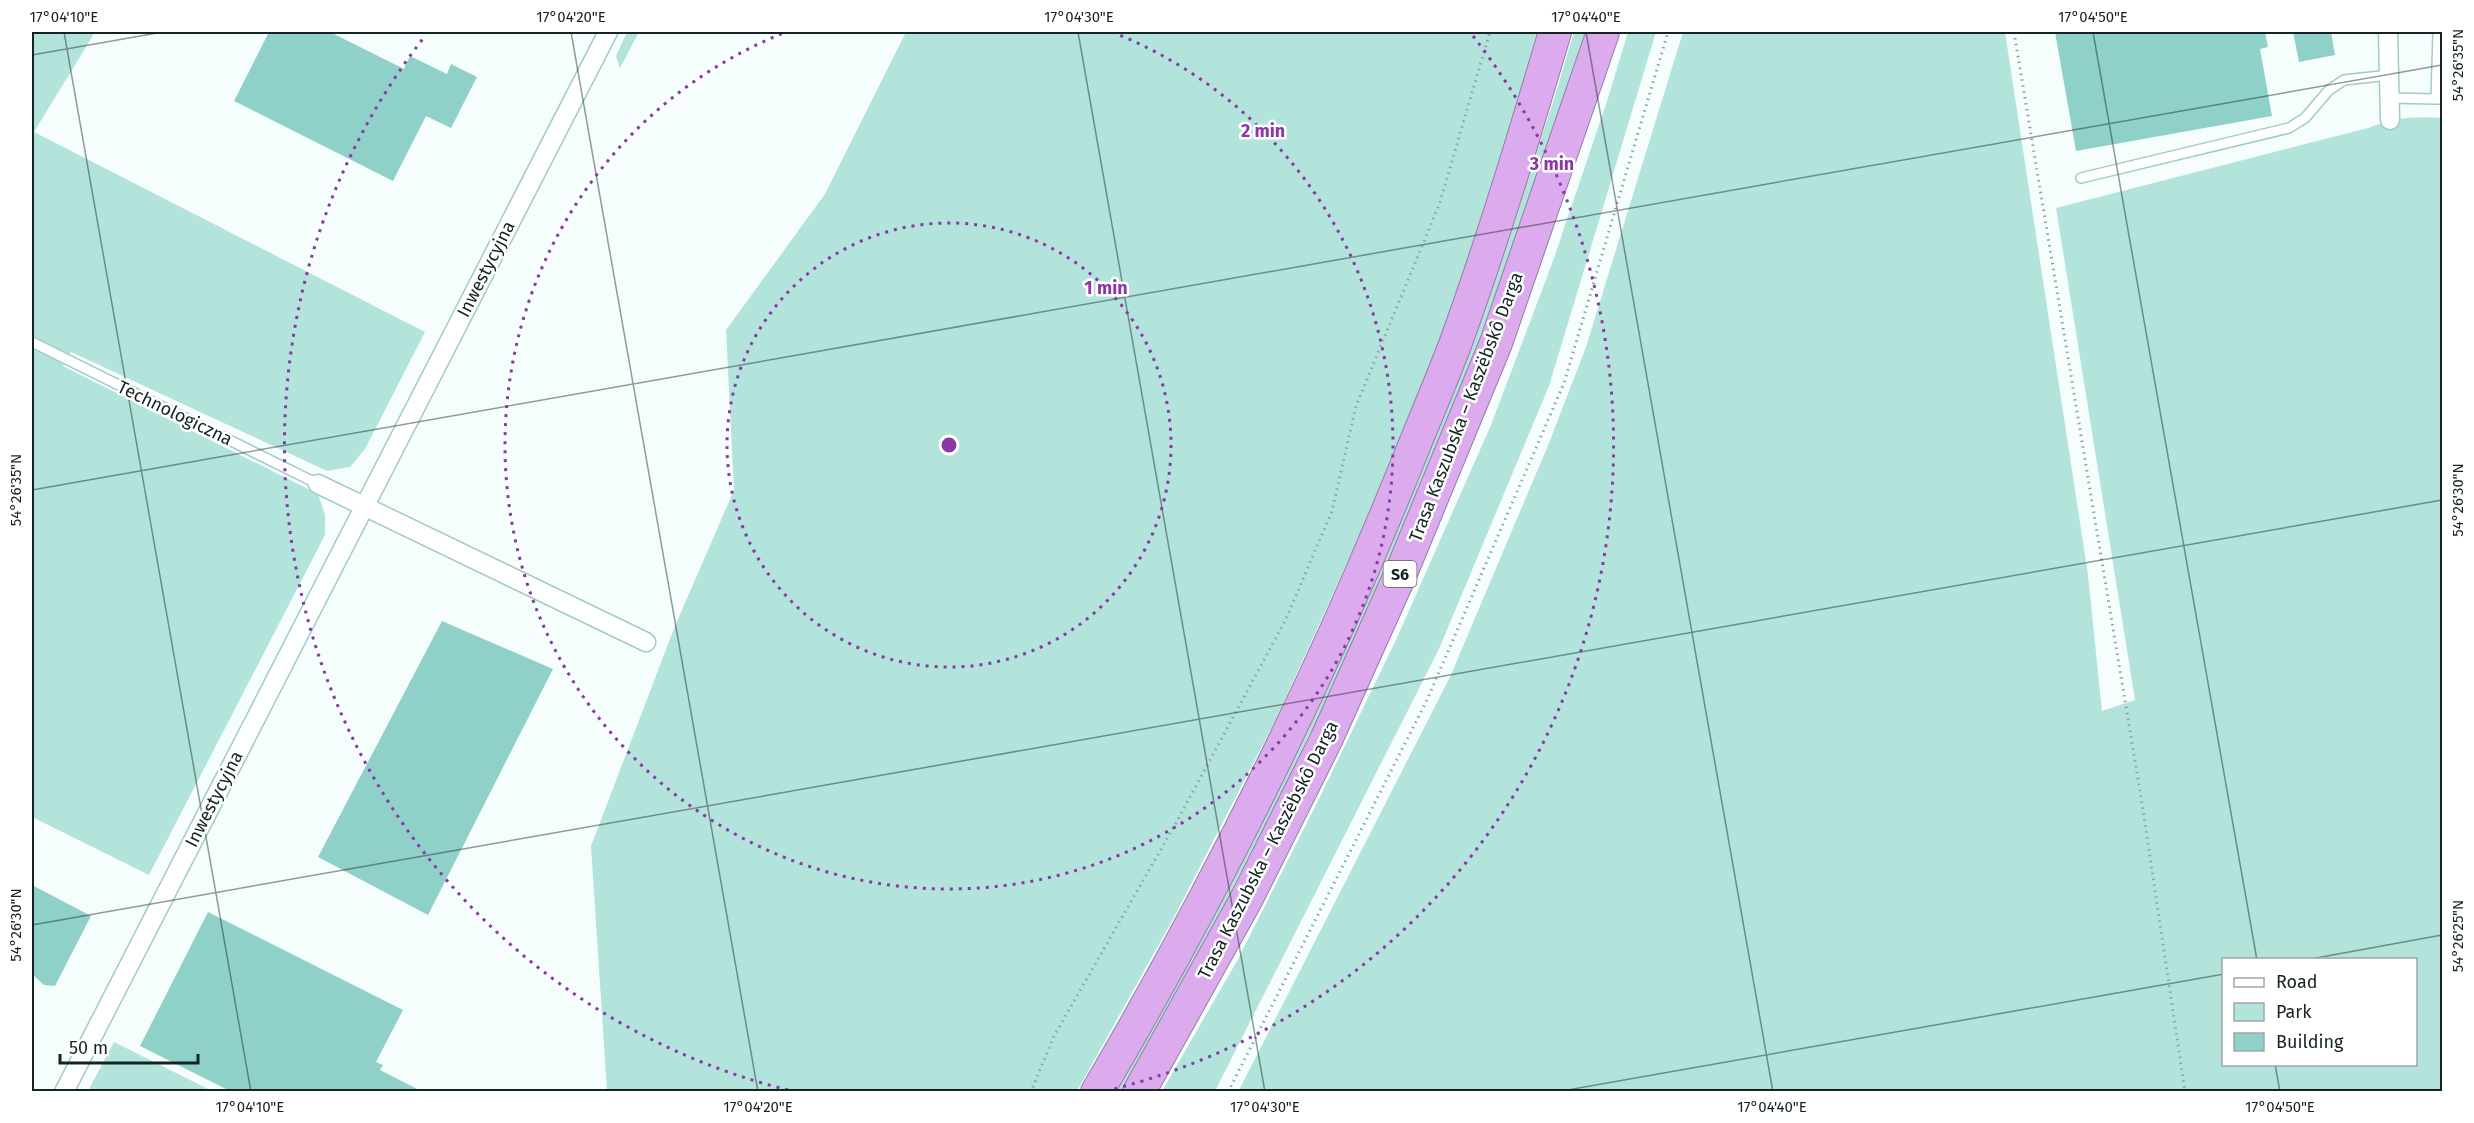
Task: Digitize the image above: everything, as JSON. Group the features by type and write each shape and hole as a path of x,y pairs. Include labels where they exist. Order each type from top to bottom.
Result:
{"highway":[{"name":"Trasa Kaszubska – Kaszëbskô Darga","path":"1097,1092 1149,1003 1276,759 1365,569 1455,343 1511,180 1555,32"},
{"name":"Trasa Kaszubska – Kaszëbskô Darga","path":"1139,1092 1247,898 1326,740 1401,573 1496,343 1603,32"}],"street":[{"name":"Inwestycyjna","path":"64,1092 608,32"},
{"path":"2388,32 2390,120"},
{"path":"318,484 646,642"}],"lane":[{"path":"2389,98 2439,99 2438,32"},
{"path":"2081,178 2289,128 2305,118 2329,90 2344,80 2389,75"},
{"name":"Technologiczna","path":"32,342 318,484"}],"path":[{"path":"1029,1092 1054,1036 1176,823 1286,619 1332,511 1356,406 1439,205 1490,32"},
{"path":"1227,1092 1427,700 1564,383 1668,32"},
{"path":"2014,32 2142,803 2185,1092"}],"green space":[{"path":"32,32 95,32 34,132 425,332 365,449 350,467 327,471 71,352 63,366 318,494 325,515 325,535 149,875 32,817"},
{"path":"627,32 639,32 620,68 616,56"},
{"path":"906,32 1546,32 1463,283 1387,475 1276,719 1172,921 1077,1091 607,1091 591,846 675,626 734,490 726,330 825,194"},
{"path":"1574,32 1586,32 1516,252 1372,611 1259,846 1126,1091 1112,1092 1497,271"},
{"path":"1628,32 1656,32 1549,386 1439,649 1215,1091 1162,1091 1237,961 1319,799 1396,640 1491,425 1553,261"},
{"path":"1683,32 2005,32 2088,575 2102,711 2135,700 2056,208 2387,122 2413,118 2442,118 2442,1091 1238,1092 1450,677 1549,443 1586,347"},
{"path":"114,1042 212,1091 88,1091"}],"building":[{"path":"269,32 330,32 404,69 410,56 447,74 451,64 477,77 451,128 426,116 393,181 234,101"},
{"path":"2055,32 2265,32 2268,47 2260,49 2272,116 2076,151"},
{"path":"2293,32 2331,32 2335,55 2299,62"},
{"path":"442,621 553,669 428,915 318,857"},
{"path":"32,885 91,916 55,986 44,985 32,974"},
{"path":"208,912 403,1010 376,1062 383,1065 380,1070 423,1092 232,1092 140,1046"}]}
